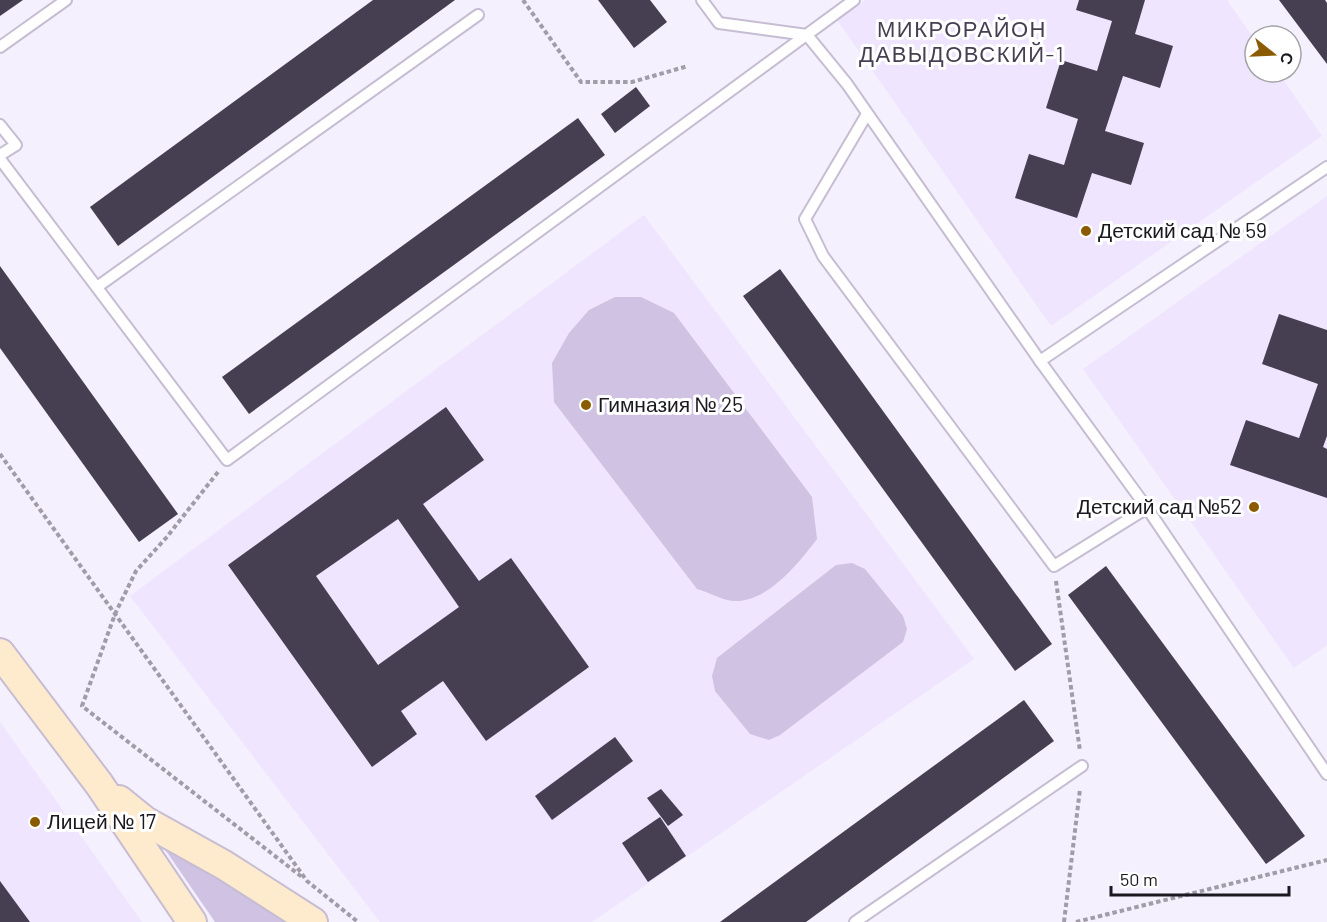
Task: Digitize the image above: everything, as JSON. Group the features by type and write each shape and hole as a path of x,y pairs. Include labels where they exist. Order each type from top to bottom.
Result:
{"street":[{"path":"0,653 99,784 192,922"},
{"path":"99,784 145,821 224,865 313,922"}],"lane":[{"path":"0,47 66,0"},
{"path":"702,0 719,23 807,35 847,84 1040,361 1147,508 1327,774"},
{"path":"0,125 16,145 0,157 227,460 854,0"},
{"path":"97,287 478,15"},
{"path":"867,114 805,219 823,256 1054,566 1147,508"},
{"path":"1040,361 1327,167"},
{"path":"855,922 1082,766"}],"path":[{"path":"523,0 581,82 632,82 688,66"},
{"path":"0,454 307,881"},
{"path":"227,460 166,538 136,571 115,614 82,706 357,922"},
{"path":"1054,566 1082,766 1064,922"},
{"path":"1076,922 1327,860"}],"shaded area":[{"name":"Детский сад № 59","path":"865,0 1227,0 1244,24 1243,84 1286,84 1322,136 1051,326 837,20"},
{"name":"Детский сад №52","path":"1327,196 1327,645 1294,668 1083,369"},
{"name":"Гимназия № 25","path":"644,215 974,659 592,922 380,922 130,596"},
{"path":"615,297 641,297 674,313 812,497 817,539 801,560 781,580 758,596 733,601 697,589 554,402 552,363 569,333 589,310"},
{"path":"852,563 865,569 903,616 907,629 903,642 780,735 769,740 750,734 715,691 712,676 717,658 836,565"},
{"name":"Лицей № 17","path":"0,722 142,922 0,922"},
{"path":"164,848 299,922 215,922"}],"building":[{"path":"0,0 23,0 0,16"},
{"path":"373,0 455,0 118,246 90,207"},
{"path":"598,0 650,0 667,22 634,48"},
{"path":"1079,0 1145,0 1135,34 1173,46 1160,88 1123,76 1105,131 1144,143 1131,185 1092,173 1077,218 1015,198 1029,154 1064,165 1078,119 1046,108 1061,60 1097,71 1112,21 1076,10"},
{"path":"1279,0 1325,0 1327,3 1327,64 1303,32 1303,24 1297,24"},
{"path":"636,87 650,106 615,133 601,114"},
{"path":"578,118 605,155 249,414 222,377"},
{"path":"0,266 178,514 139,542 0,348"},
{"path":"780,269 1052,644 1015,671 743,296"},
{"path":"1279,314 1327,330 1327,436 1323,447 1327,449 1327,498 1230,465 1246,420 1299,438 1318,384 1262,364"},
{"path":"446,407 484,460 423,504 479,581 511,558 589,667 486,741 443,681 401,711 417,734 372,767 228,565","holes":["398,519 459,607 378,665 316,576"]},
{"path":"1106,566 1305,836 1266,864 1068,595"},
{"path":"1024,700 1054,741 806,922 720,922"},
{"path":"615,737 633,761 552,820 535,796"},
{"path":"661,789 683,815 668,826 647,798"},
{"path":"660,817 686,856 648,882 622,843"},
{"path":"0,881 30,922 0,922"}],"place":[{"name":"Детский сад № 59","path":"1086,231"},
{"name":"Гимназия № 25","path":"586,405"},
{"name":"Детский сад №52","path":"1254,507"},
{"name":"Лицей № 17","path":"35,822"}],"district":[{"name":"МИКРОРАЙОН ДАВЫДОВСКИЙ-1","path":"962,42"}]}
